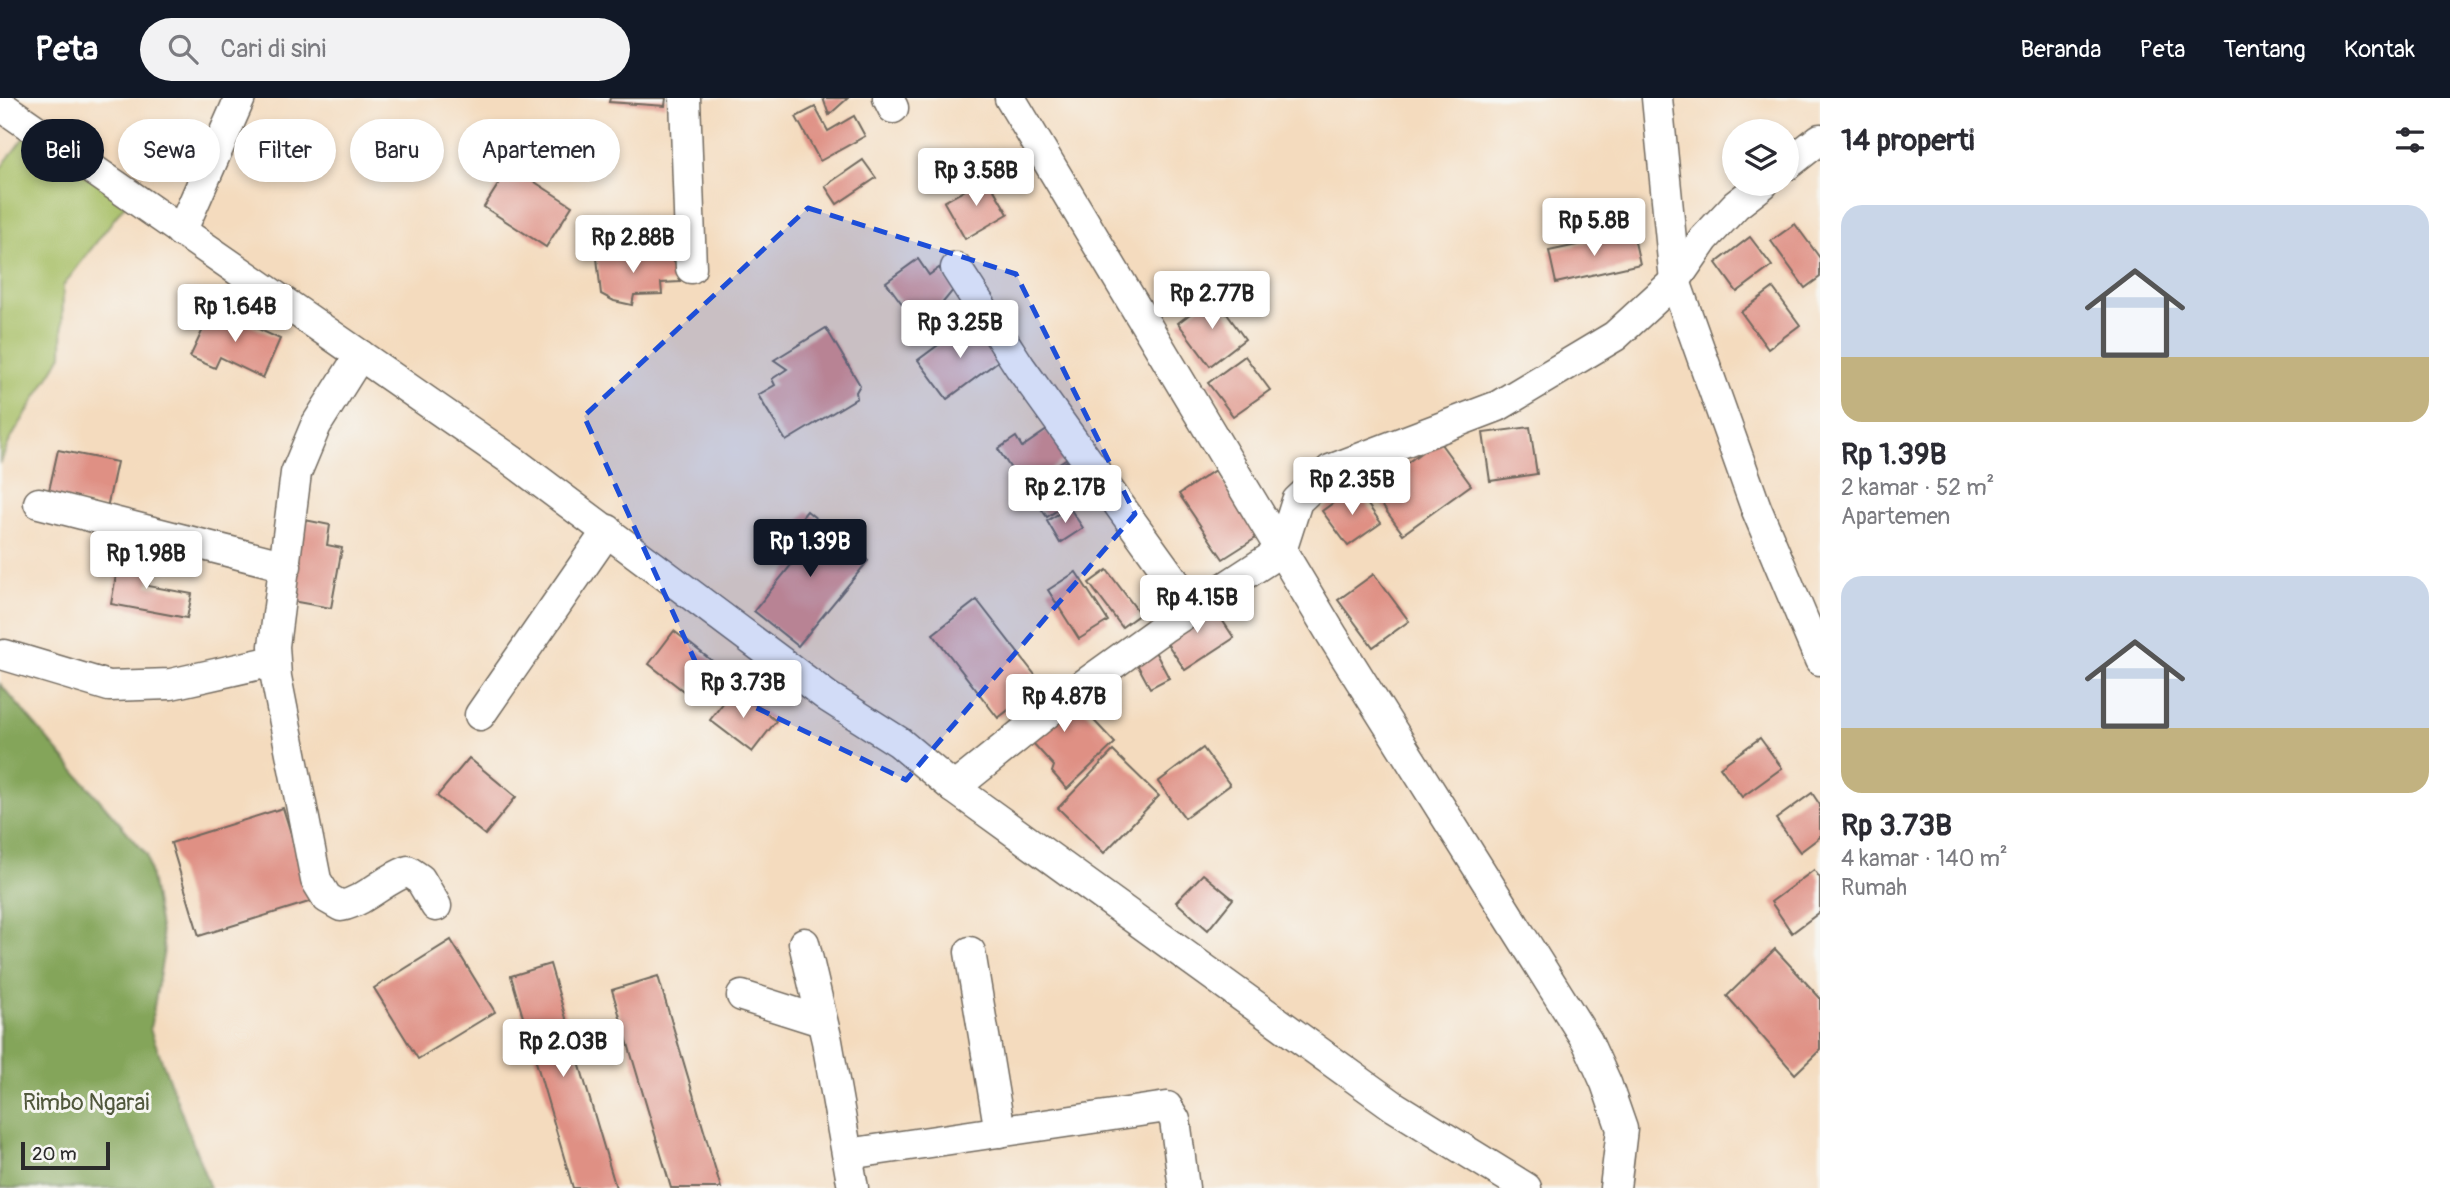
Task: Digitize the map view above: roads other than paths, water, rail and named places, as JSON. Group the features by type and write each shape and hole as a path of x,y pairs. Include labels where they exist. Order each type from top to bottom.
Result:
{"street":[{"path":"181,232 240,98"},
{"path":"685,98 691,268"},
{"path":"1010,98 1281,551 1587,1041 1606,1083 1622,1129 1615,1188"},
{"path":"1657,98 1675,281 1756,508 1820,660"},
{"path":"0,104 608,530 828,697 899,742 954,788 1395,1107 1526,1188"},
{"path":"1799,156 1820,139"},
{"path":"954,788 1067,696 1281,551 1297,501 1330,470 1498,406 1615,336 1675,281 1703,239 1748,196"},
{"path":"956,268 1020,367 1194,609"},
{"path":"360,355 316,425 296,472 274,661 316,880 327,898 341,906 358,902 393,877 408,871 420,879 436,906"},
{"path":"39,503 286,566"},
{"path":"480,715 608,530"},
{"path":"5,655 109,686 123,687 171,684 274,661"},
{"path":"804,943 853,1188"},
{"path":"970,952 1000,1132"},
{"path":"742,996 821,1021"},
{"path":"848,1154 1167,1107 1175,1121 1184,1188"}],"park label":[{"name":"Rimbo Ngarai","path":"86,1102"}]}
